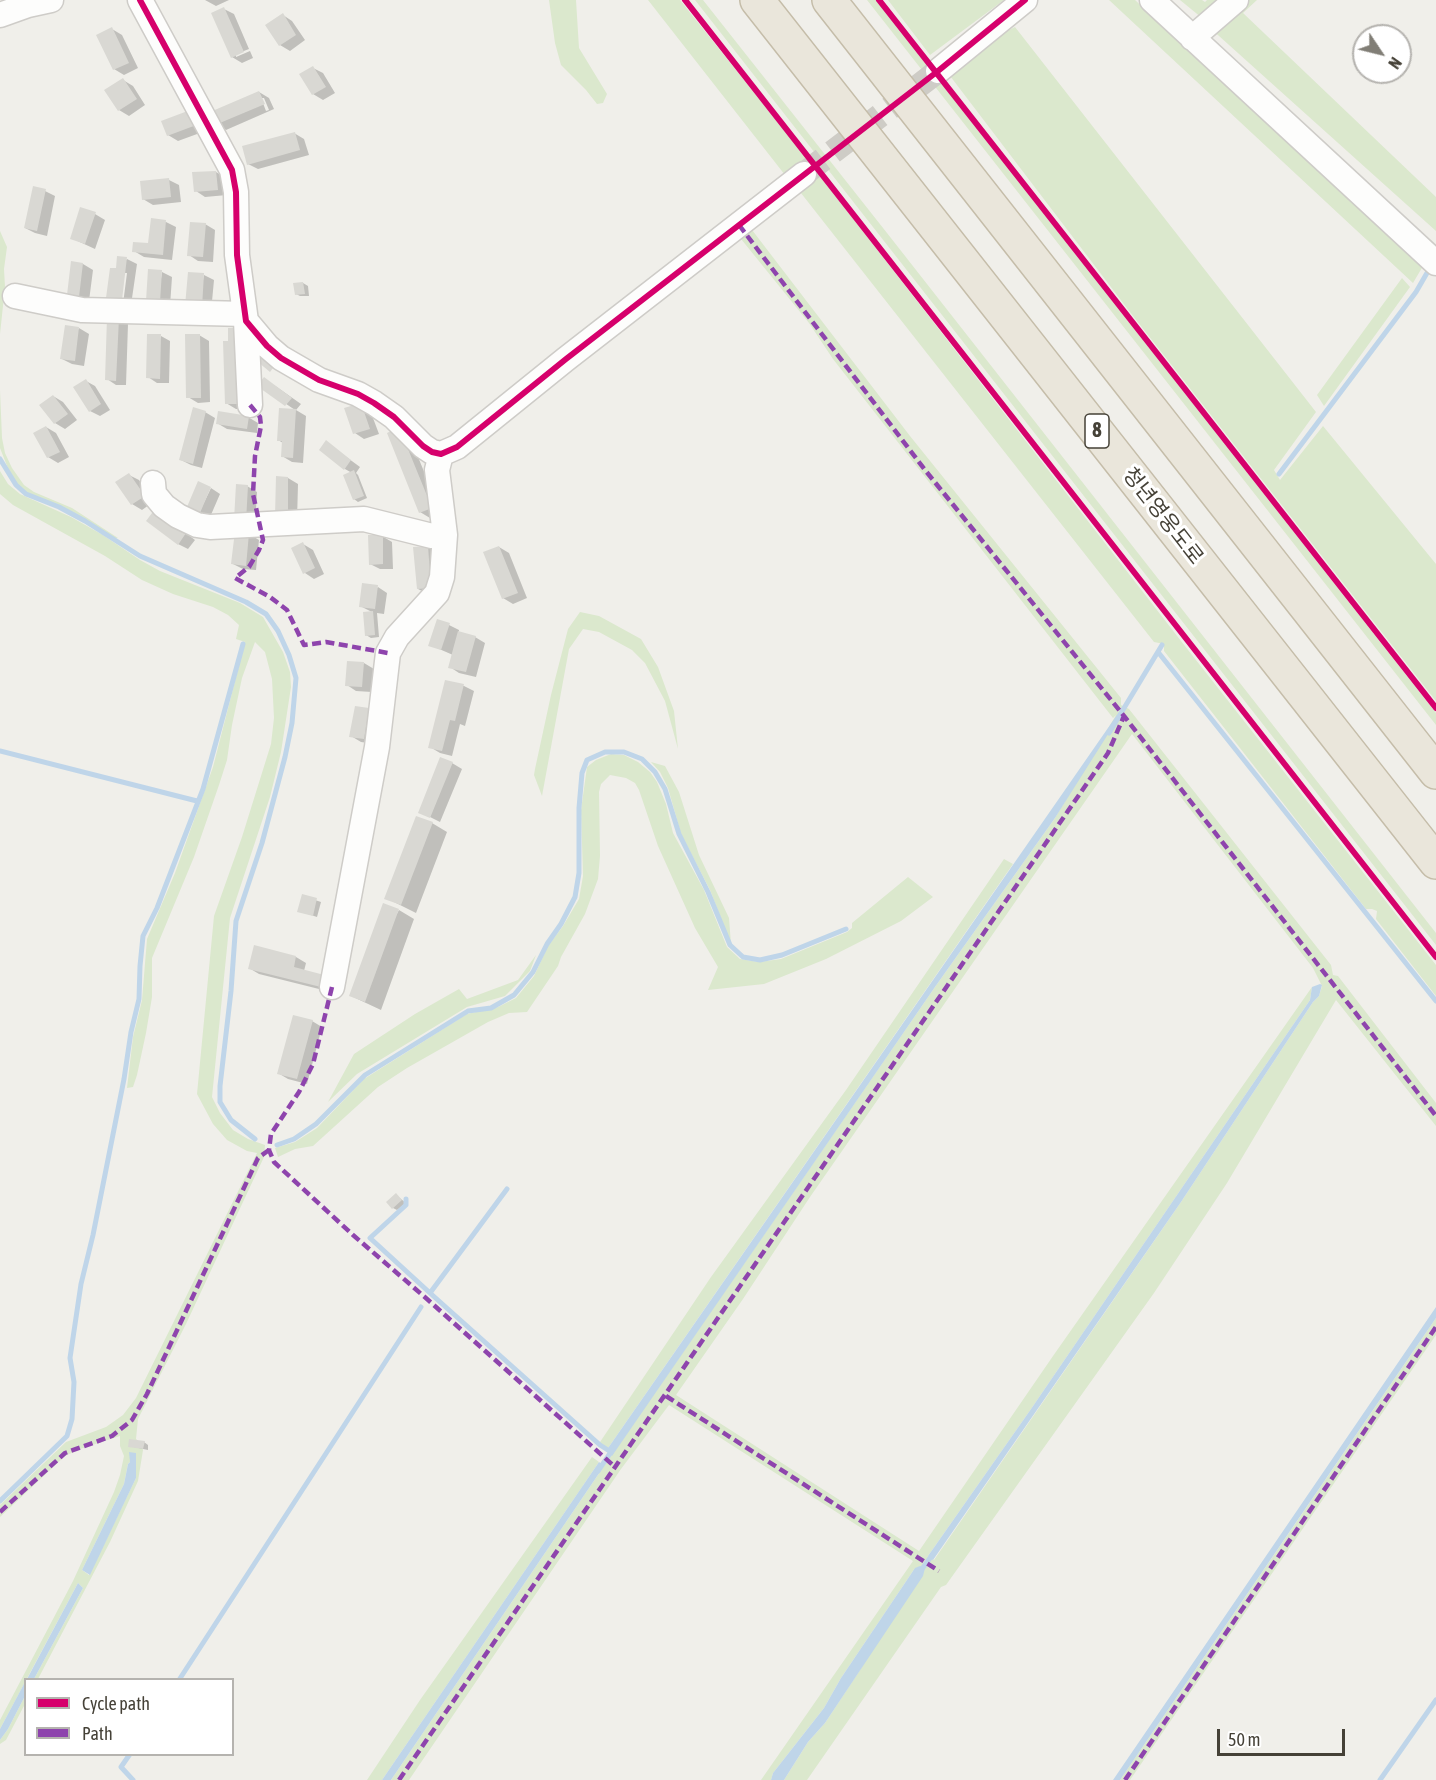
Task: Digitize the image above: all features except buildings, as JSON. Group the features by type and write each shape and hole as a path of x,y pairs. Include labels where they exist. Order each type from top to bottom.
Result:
{"highway":[{"name":"청년영웅도로","path":"757,0 1436,862"},
{"path":"829,0 1436,772"}],"street":[{"path":"0,15 51,0"},
{"path":"140,0 232,170 236,192 237,255 246,317 250,405"},
{"path":"938,71 1025,0"},
{"path":"1152,0 1436,263"},
{"path":"1192,38 1236,0"},
{"path":"246,317 267,346 281,358 319,380 358,394 374,403 394,417 423,446 432,452 441,454 457,447 804,174"},
{"path":"15,296 82,310 246,317"},
{"path":"332,987 377,747 388,653 397,637 437,593 441,577 445,535 437,470 441,454"},
{"path":"153,483 154,494 164,506 197,525 210,527 364,519 432,536 445,535"}],"green space":[{"path":"549,0 576,0 579,48 607,94 603,103 597,104 561,65 555,43"},
{"path":"648,0 680,0 807,159 785,175"},
{"path":"695,0 703,0 1436,933 1436,945"},
{"path":"867,0 876,0 1436,713 1436,725"},
{"path":"888,0 1004,0 930,55"},
{"path":"1109,0 1135,0 1423,266 1413,283"},
{"path":"1180,0 1205,2 1223,0 1202,18"},
{"path":"1241,0 1257,0 1243,13 1436,197 1436,231 1209,27"},
{"path":"1015,27 1316,412 1274,470 1280,480 1323,426 1436,564 1436,701 1133,316 944,68 965,52"},
{"path":"816,171 1436,965 1436,996 1376,919 1377,911 1366,909 1164,651 1164,644 1154,642 797,188"},
{"path":"749,226 910,436 1121,698 1121,705 1129,709 1331,965 1333,975 1338,976 1436,1103 1436,1126 1336,1000 1227,1183 1154,1293 946,1585 941,1587 807,1780 784,1780 808,1742 825,1723 860,1670 915,1568 841,1678 824,1708 773,1773 771,1780 761,1780 913,1561 669,1405 621,1469 409,1780 391,1780 604,1466 935,987 1055,818 1116,715 1113,718 833,359 809,323 737,234","holes":["1132,734 1313,968 1322,986 1319,996 1181,1202 934,1560 928,1556 1310,1000 1312,987 919,1551 676,1395 810,1197"]},
{"path":"0,231 7,247 0,334"},
{"path":"1402,278 1410,287 1324,406 1317,395"},
{"path":"0,390 2,438 5,453 24,485 34,492 72,508 118,538 67,509 27,493 17,485 0,448"},
{"path":"0,471 8,484 20,494 71,517 160,571 240,603 263,617 283,652 290,672 291,687 281,752 270,797 230,918 212,1097 220,1113 233,1130 265,1145 264,1157 186,1324 138,1419 136,1439 142,1444 143,1450 138,1481 110,1542 39,1678 35,1678 83,1588 78,1583 27,1678 24,1678 24,1684 0,1729 0,1720 73,1581 114,1492 124,1456 120,1446 120,1436 65,1456 0,1517 0,1505 66,1442 106,1427 123,1415 136,1398 257,1153 247,1151 227,1140 213,1124 197,1094 214,916 271,744 274,718 272,679 265,652 255,642 242,678 227,760 219,785 194,857 152,958 152,997 146,1033 133,1087 127,1088 133,1037 142,1000 147,939 175,873 213,767 245,642 236,639 239,625 228,615 142,580 105,556 13,505 0,494","holes":["130,1462 136,1478 89,1575 82,1570 124,1484"]},
{"path":"580,612 599,616 641,639 658,667 674,711 678,749 665,701 645,663 632,650 599,632 583,629 569,649 542,796 534,775 535,769 568,629"},
{"path":"611,754 624,755 638,762 650,772 657,782 666,804 673,833 704,890 727,947 740,959 759,962 781,959 847,932 852,928 852,923 908,877 933,897 901,921 826,959 764,984 708,990 718,967 695,928 658,846 639,790 635,783 626,778 610,775 601,784 599,792 598,879 585,914 558,966 527,1012 509,1013 488,1022 407,1068 378,1087 313,1146 295,1149 278,1157 275,1148 295,1142 317,1128 364,1079 467,1014 498,1007 516,998 534,976 548,946 579,899 583,876 581,810 587,767 596,760"},
{"path":"651,762 665,766 679,792 699,855 729,918 731,944 710,890 681,834 668,788 660,772"},
{"path":"1004,859 1013,864 606,1451 598,1445 711,1277 846,1090"},
{"path":"536,955 530,971 505,996 467,1007 357,1074 328,1102 354,1054 415,1014 459,989 467,999 518,980"},
{"path":"1436,1318 1436,1335 1130,1780 1120,1780"},
{"path":"592,1457 599,1462 382,1780 367,1780 420,1700"},
{"path":"24,1698 24,1706 6,1740 0,1744 0,1740"}],"water":[{"path":"1117,715 1117,720 1055,818 935,987 612,1456 606,1451"},
{"path":"1322,985 1319,996 1181,1202 933,1560 928,1556 1310,1000 1312,987"},
{"path":"1436,1307 1436,1318 1120,1780 1113,1780"},
{"path":"129,1452 136,1453 136,1478 90,1575 82,1570 124,1484 130,1462"},
{"path":"599,1462 604,1466 391,1780 382,1780"},
{"path":"920,1566 925,1568 923,1576 825,1723 808,1742 784,1780 771,1780 773,1773 824,1708 841,1678 915,1568"},
{"path":"78,1583 83,1588 35,1678 28,1678"},
{"path":"24,1684 24,1698 0,1740 0,1729"}],"waterway":[{"path":"1279,474 1416,292 1431,266"},
{"path":"0,459 16,485 26,494 59,507 85,521 140,556 246,602 266,614 278,631 289,655 296,678 292,723 262,843 236,921 220,1086 220,1102 231,1120 255,1139"},
{"path":"0,1501 67,1436 72,1419 74,1382 70,1358 81,1284 93,1235 139,999 143,936 157,908 203,789 243,644"},
{"path":"1109,733 1162,645"},
{"path":"1158,652 1436,1001"},
{"path":"0,751 197,801"},
{"path":"277,1145 294,1139 316,1124 365,1075 468,1011 491,1008 514,995 533,972 575,897 579,873 579,808 582,773 587,760 605,752 624,752 642,759 655,772 665,789 679,834 708,892 730,945 743,957 760,960 782,955 846,929"},
{"path":"507,1189 430,1293 600,1445 611,1452"},
{"path":"406,1199 406,1205 370,1238 430,1293"},
{"path":"180,1678 421,1307"},
{"path":"598,1471 613,1449"},
{"path":"919,1573 933,1554"},
{"path":"1380,1780 1436,1700"},
{"path":"129,1756 121,1767 133,1780"}],"tunnel":[{"path":"804,174 938,71"}],"marked path":[{"path":"739,225 925,470 1124,716 1436,1116"},
{"path":"250,405 260,417 261,426 255,456 253,494 263,540 249,567 235,578 270,597 287,610 304,645 326,642 388,653"},
{"path":"399,1780 1108,753 1124,716"},
{"path":"332,987 313,1064 299,1092 271,1134 269,1150 274,1162 615,1467"},
{"path":"0,1512 65,1453 112,1436 132,1420 147,1394 258,1158 269,1150"},
{"path":"1125,1780 1436,1327"},
{"path":"666,1396 939,1571"}],"cycle path":[{"path":"140,0 232,170 236,192 237,255 246,321 267,346 281,358 319,380 358,394 374,403 394,417 423,446 432,452 441,454 457,447 566,359 938,71 1025,0"},
{"path":"685,0 1436,957"},
{"path":"879,0 1436,708"}]}
